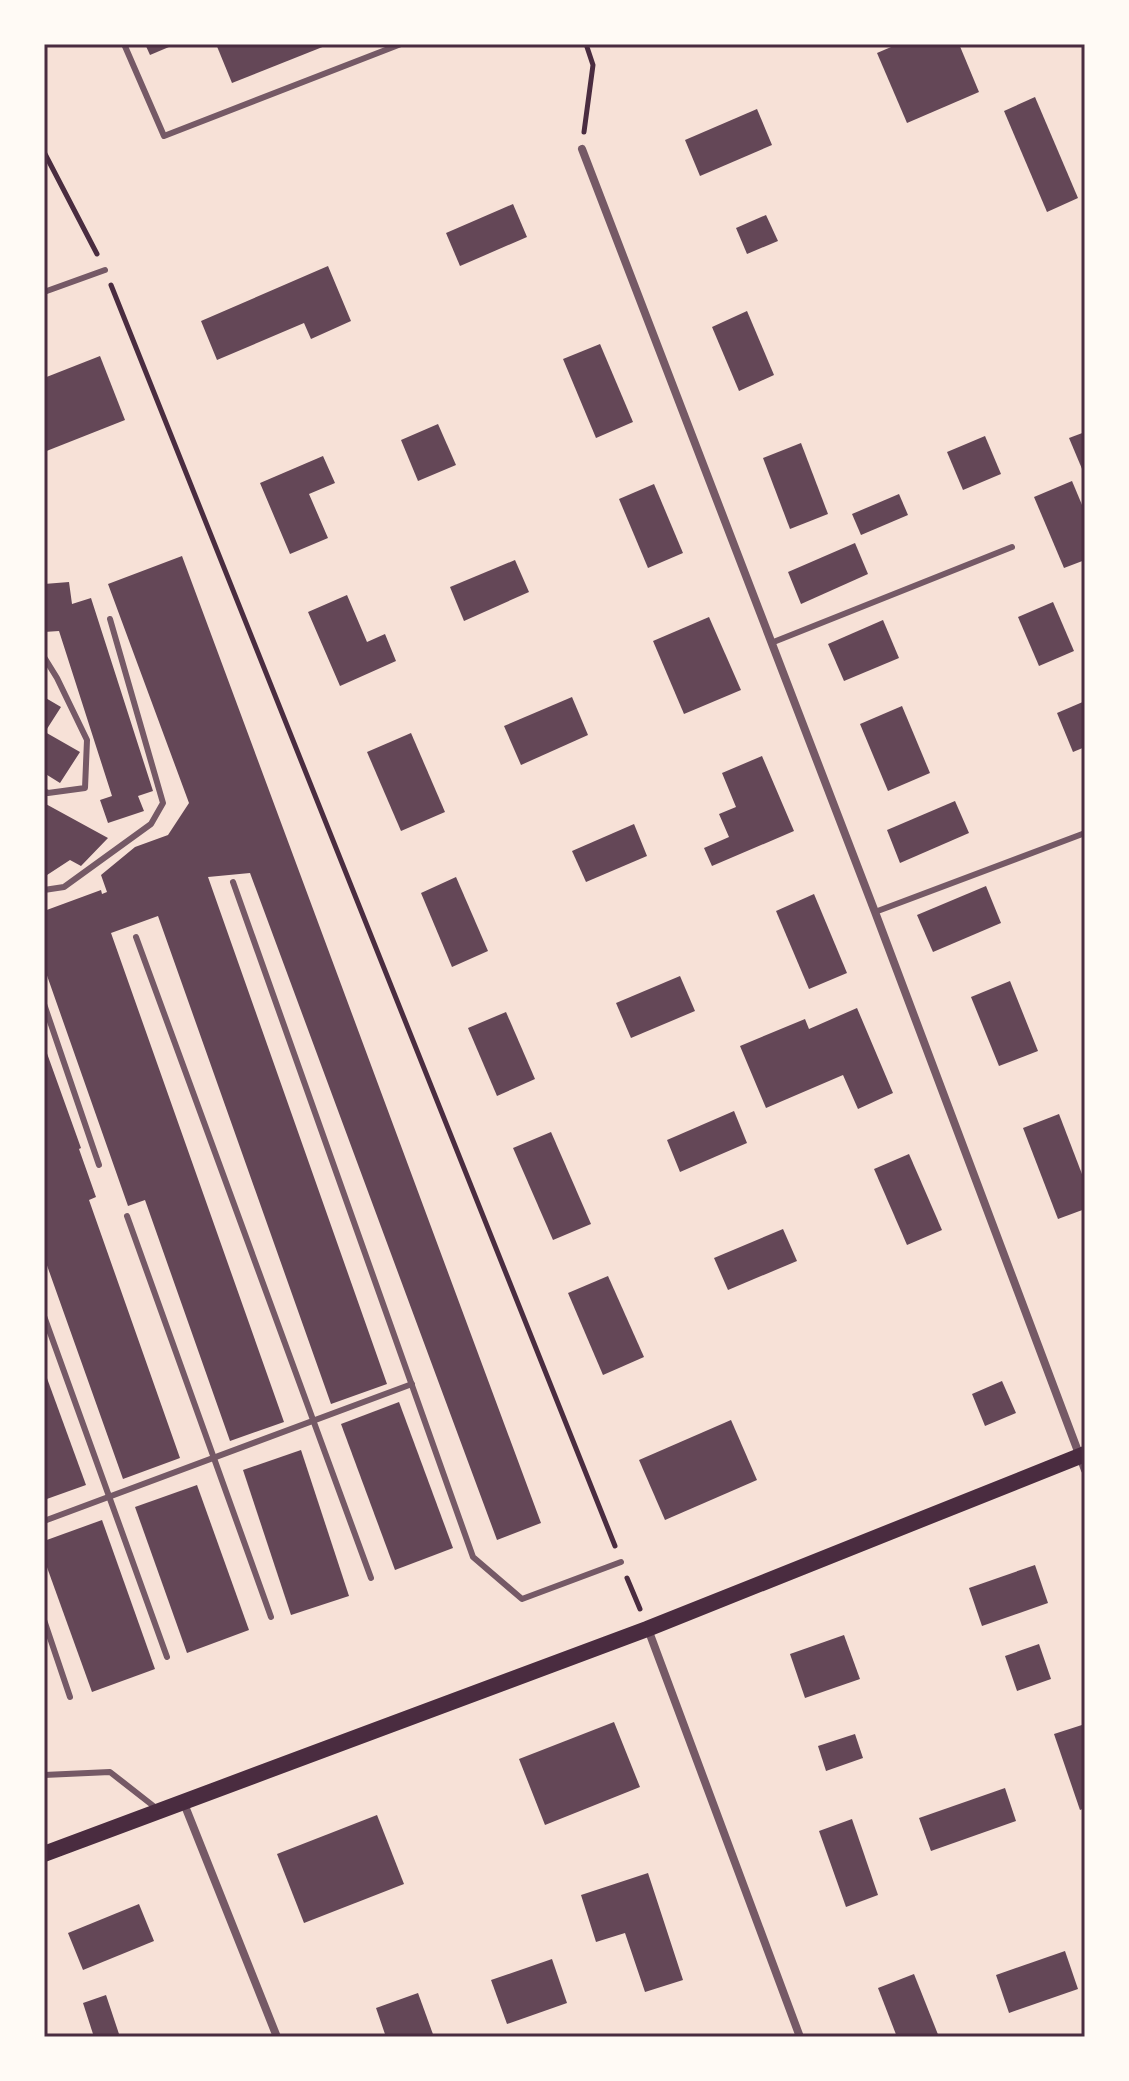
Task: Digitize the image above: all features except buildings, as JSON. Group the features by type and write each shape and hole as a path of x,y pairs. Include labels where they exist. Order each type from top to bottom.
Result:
{"main road":[{"path":"44,1854 647,1629 1083,1460"}],"street":[{"path":"582,149 1083,1460"},
{"path":"647,1629 800,2037"},
{"path":"183,1801 277,2037"}],"lane":[{"path":"124,44 164,136 401,44"},
{"path":"44,292 105,270"},
{"path":"771,643 1012,547"},
{"path":"44,890 64,887 139,833 151,824 163,803 110,619"},
{"path":"44,657 87,740 85,788 44,791"},
{"path":"875,912 1085,833"},
{"path":"233,882 473,1557 522,1599 621,1562"},
{"path":"136,937 371,1578"},
{"path":"44,1004 99,1165"},
{"path":"127,1216 271,1617"},
{"path":"44,1316 167,1657"},
{"path":"44,1521 412,1384"},
{"path":"44,1620 70,1697"},
{"path":"44,1775 110,1772 159,1810"}],"path":[{"path":"582,149 593,65 586,44"},
{"path":"44,152 105,270 647,1629"}]}
